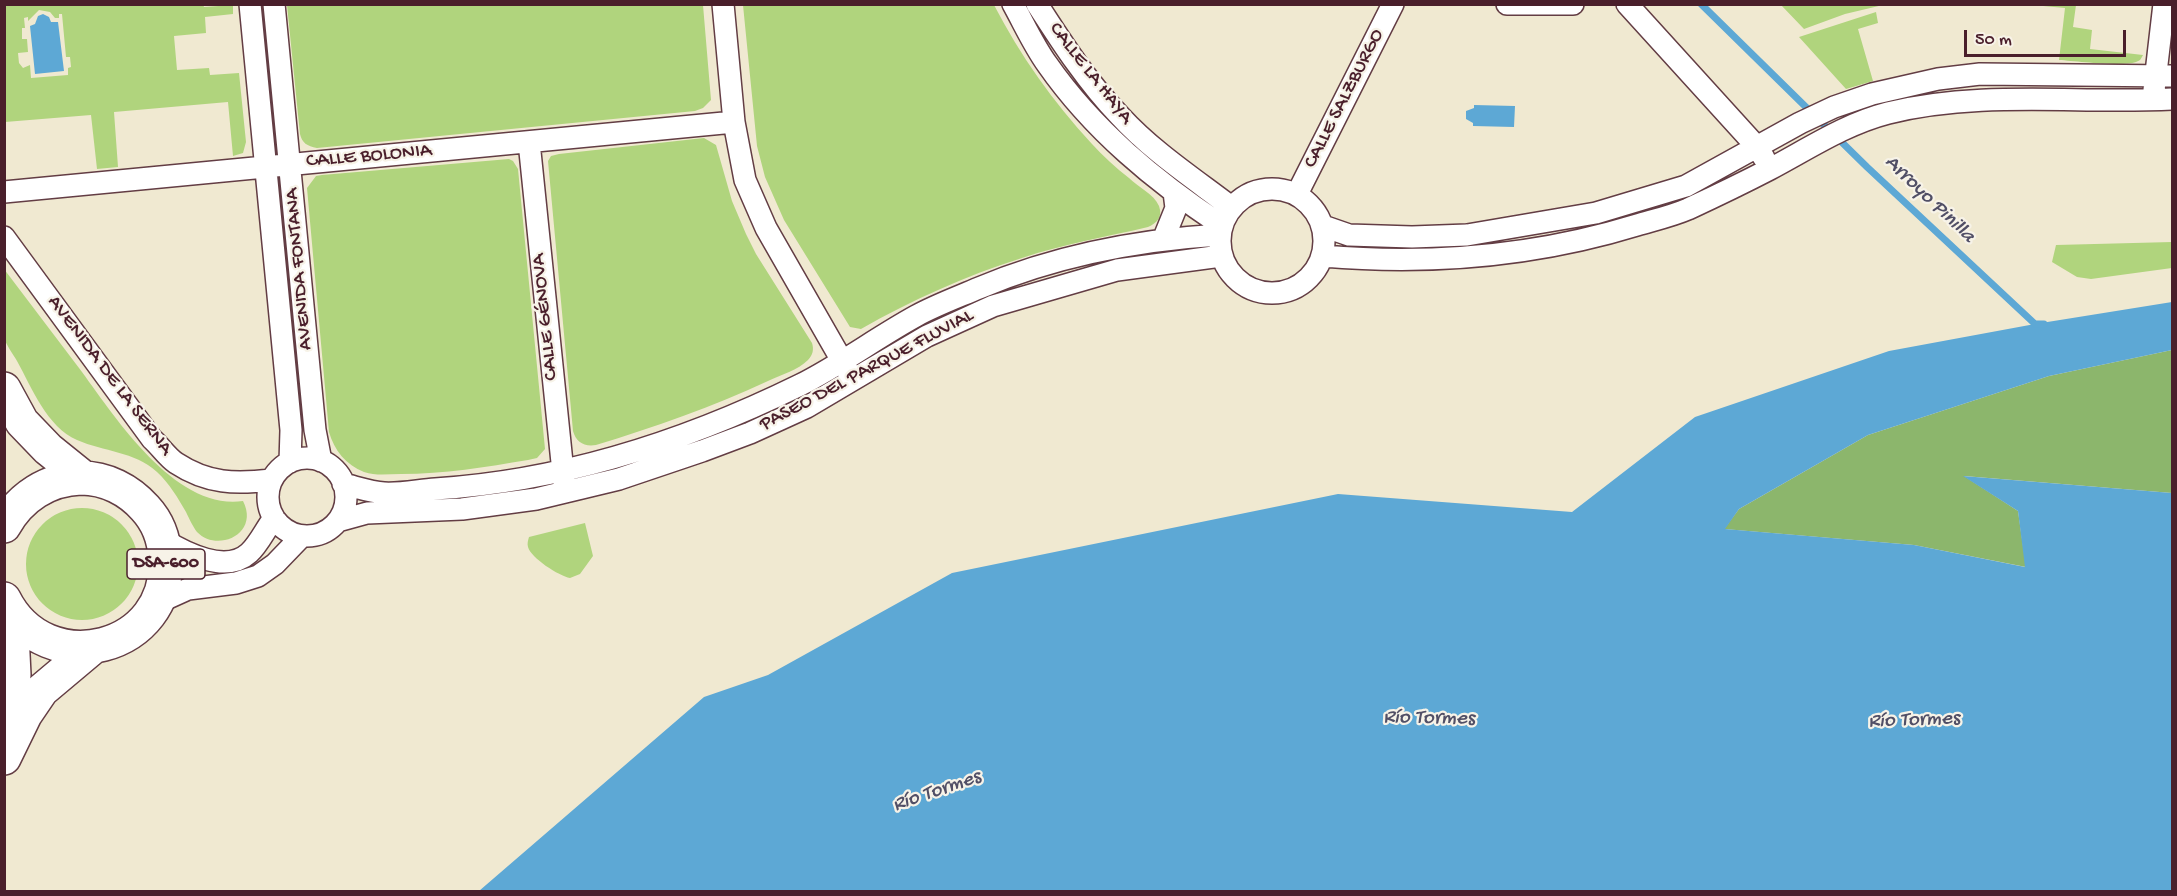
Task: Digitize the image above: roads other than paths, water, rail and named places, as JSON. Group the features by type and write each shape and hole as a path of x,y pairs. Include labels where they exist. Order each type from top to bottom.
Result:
{"main road":[{"name":"DSA-600","path":"4,389 22,422 48,448 84,478"},
{"name":"DSA-600","path":"4,526 11,514 25,499 42,487 62,480 84,478 110,483 134,496 153,516 164,540 166,572 157,603 141,625 118,640 92,648 61,646 33,634 8,606"},
{"name":"DSA-600","path":"4,703 14,675 8,606"},
{"name":"DSA-600","path":"4,758 25,715 42,690 92,648"}],"street":[{"name":"AVENIDA FONTANA","path":"250,4 291,430 290,462"},
{"name":"AVENIDA FONTANA","path":"274,4 314,416 321,461"},
{"path":"723,4 734,122 745,180 762,218 847,370"},
{"name":"CALLE LA HAYA","path":"1013,4 1047,64 1103,132 1223,231"},
{"name":"CALLE LA HAYA","path":"1037,4 1067,51 1120,117 1179,169 1223,231"},
{"name":"CALLE SALZBURGO","path":"1297,194 1393,4"},
{"path":"1507,4 1573,4"},
{"path":"1627,4 1757,147 1770,169"},
{"path":"1323,256 1410,261 1543,248 1598,237 1685,210 1770,169 1845,129 1886,114 1935,104 1975,99 2049,98 2110,102 2163,99 2164,4"},
{"path":"1323,226 1349,235 1412,237 1467,235 1596,213 1686,186 1800,123 1834,107 1872,94 1938,79 1980,74 2049,73 2164,76"},
{"name":"CALLE BOLONIA","path":"4,192 734,122"},
{"name":"CALLE GÉNOVA","path":"529,142 561,471 566,492"},
{"path":"1274,188 1297,194 1313,206 1323,226 1325,241 1323,256 1311,277 1293,289 1269,293 1247,287 1234,277 1223,231 1250,192 1274,188"},
{"path":"1163,240 1176,208 1174,192"},
{"name":"PASEO DEL PARQUE FLUVIAL","path":"338,521 367,513 462,508 536,499 619,479 750,433 807,407 847,370 917,316 981,287 1073,258 1223,231"},
{"name":"PASEO DEL PARQUE FLUVIAL","path":"343,484 384,493 464,487 561,471 694,432 801,385 847,370 993,306 1117,270 1223,231"},
{"name":"AVENIDA DE LA SERNA","path":"4,237 152,439 174,462 200,476 220,482 272,480"},
{"path":"311,459 321,461 338,474 343,484 346,497 344,510 338,521 328,530 315,535 302,536 291,533 274,518 269,505 268,492 272,480 280,469 290,462 311,459"},
{"path":"164,540 188,554 207,560 233,560 249,554 274,518"},
{"path":"157,603 188,589 236,583 258,576 275,564 302,536"}],"water":[{"path":"43,14 49,17 51,22 58,22 64,71 35,74 30,26 35,24 38,16"},
{"path":"1474,105 1515,106 1514,127 1473,126 1473,123 1466,119 1466,111 1474,108"},
{"name":"Río Tormes","path":"2172,302 2172,350 2049,376 1868,435 1739,509 1725,529 1914,545 2025,567 2018,511 1963,476 2172,493 2172,891 479,891 704,697 768,675 952,573 1338,494 1572,512 1695,417 1889,351"}],"waterway":[{"name":"Arroyo Pinilla","path":"1701,4 1867,167 2035,324 2044,324"}]}
